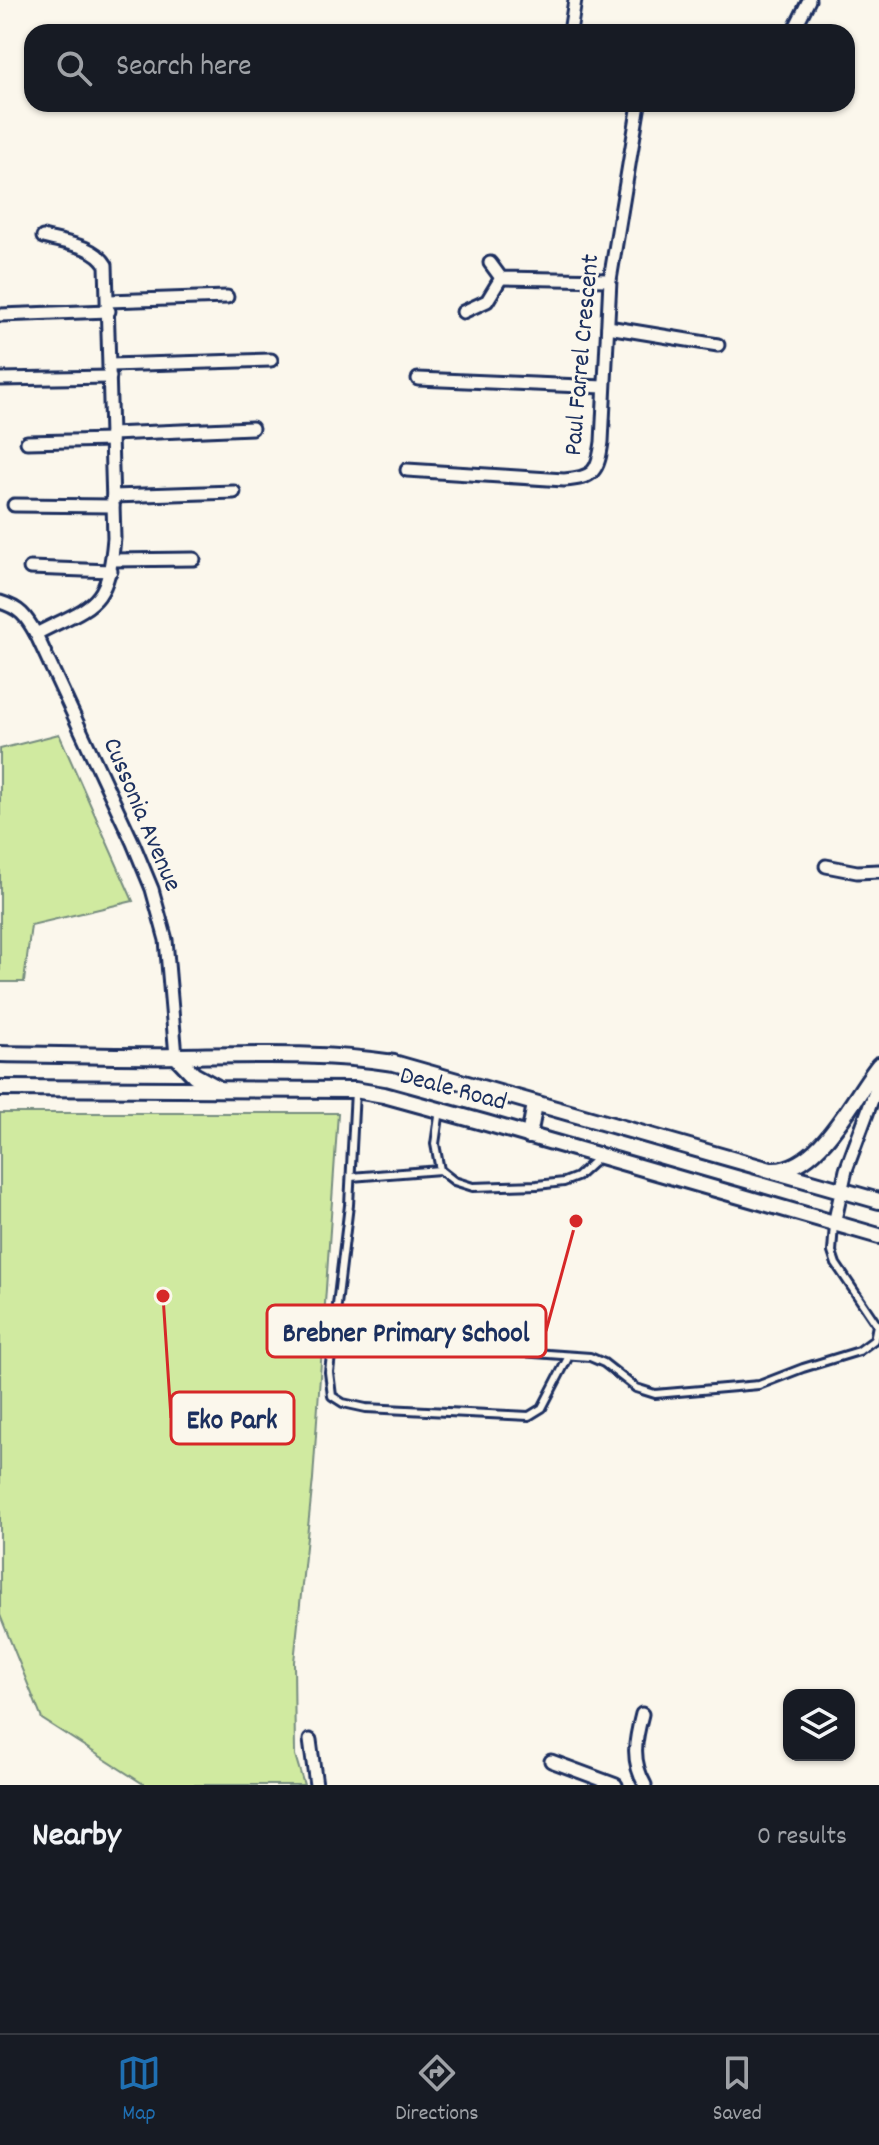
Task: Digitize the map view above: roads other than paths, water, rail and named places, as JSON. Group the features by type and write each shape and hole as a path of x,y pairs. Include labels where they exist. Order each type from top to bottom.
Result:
{"street":[{"path":"571,24 575,0"},
{"path":"797,24 809,0"},
{"name":"Paul Farrel Crescent","path":"407,470 564,480 587,476 595,471 600,461 610,280 638,112"},
{"path":"36,634 86,609 105,591 111,566 113,501 106,265 101,256 92,250 43,237"},
{"path":"490,263 501,278"},
{"path":"501,278 610,280"},
{"path":"463,312 487,301 501,278"},
{"path":"0,315 227,297"},
{"path":"608,327 718,345"},
{"path":"0,379 271,360"},
{"path":"418,379 604,387"},
{"path":"27,442 252,428"},
{"path":"14,505 234,492"},
{"path":"30,568 111,566 194,559"},
{"name":"Cussonia Avenue","path":"0,602 16,607 26,615 152,889 166,940 176,1056"},
{"path":"826,866 857,872 879,871"},
{"name":"Deale Road","path":"0,1054 271,1054 361,1058 394,1063 879,1201"},
{"path":"176,1056 187,1070 205,1083 220,1088"},
{"path":"151,1089 171,1081 176,1056"},
{"path":"723,1158 771,1170 788,1169 799,1164 824,1142 879,1065"},
{"path":"834,1224 854,1144 879,1081"},
{"name":"Deale Road","path":"0,1088 355,1090 440,1110 879,1236"},
{"path":"529,1136 535,1104"},
{"path":"642,1714 634,1758 645,1785"},
{"path":"310,1740 316,1785"},
{"path":"551,1761 616,1785"}],"lane":[{"path":"355,1090 351,1177 329,1372 330,1392 336,1400 366,1408 529,1416 542,1408 569,1356"},
{"path":"440,1110 435,1144 440,1170 454,1181 473,1187 564,1182 577,1177 600,1156"},
{"path":"351,1177 440,1170"},
{"path":"506,1351 590,1357 604,1363 636,1388 655,1394 759,1385 859,1351 874,1340 877,1325 836,1264 832,1252 834,1224"}],"place":[{"name":"Brebner Primary School","path":"576,1221"},
{"name":"Eko Park","path":"163,1296"}]}
